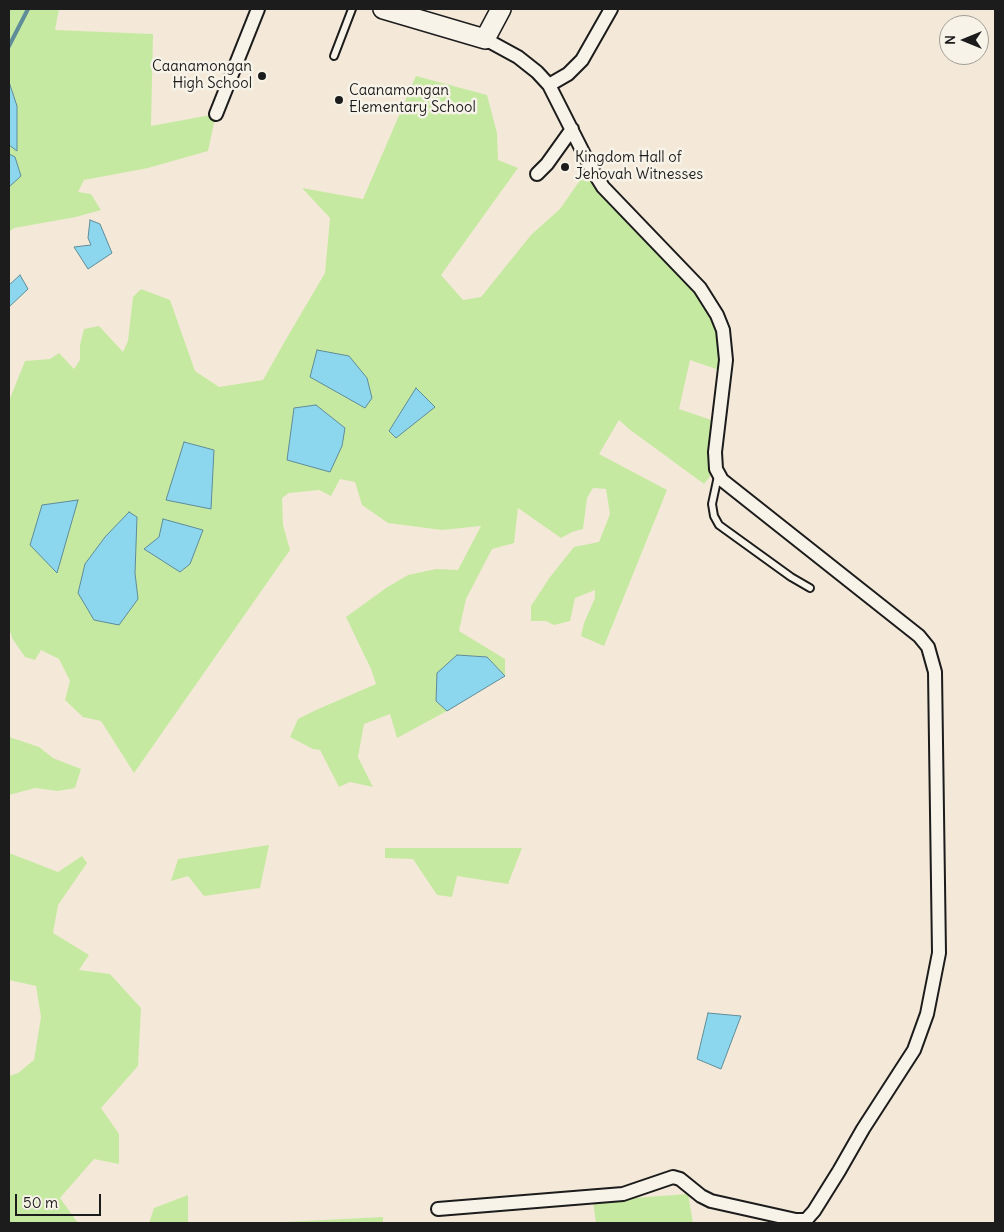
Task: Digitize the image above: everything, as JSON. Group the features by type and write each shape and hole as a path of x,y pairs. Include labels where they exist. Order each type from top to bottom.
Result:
{"street":[{"path":"216,114 258,9"},
{"path":"383,9 485,39 518,57 537,72 549,85 590,166 603,187 700,288 717,315 722,330 726,360 714,460 718,475 925,641 933,658 935,672 939,954 928,1014 908,1060 863,1129 814,1211 806,1220 796,1220 711,1201 701,1196 680,1178 673,1177 623,1194 438,1209"},
{"path":"485,39 501,9"},
{"path":"549,85 568,74 582,60 611,9"},
{"path":"537,174 547,164 572,129"}],"lane":[{"path":"334,56 352,9"},
{"path":"718,475 712,504 714,516 720,525 791,577 810,588"}],"green space":[{"path":"9,9 59,9 55,30 153,34 151,126 216,114 208,151 148,168 84,180 78,192 91,194 101,210 76,217 14,228 9,232"},
{"path":"416,76 487,95 497,133 498,160 518,168 441,275 463,300 481,297 531,235 560,209 590,166 665,252 719,321 725,372 690,360 679,409 717,422 716,469 704,484 619,420 599,454 667,490 604,646 581,636 584,623 595,598 595,590 575,598 570,621 554,625 546,621 531,621 531,606 550,577 574,547 599,542 610,514 606,489 593,488 587,498 583,529 561,538 518,508 514,543 492,549 466,599 459,631 505,659 505,676 487,657 436,701 447,711 397,738 390,714 364,724 358,757 373,787 350,782 339,787 320,750 313,749 290,737 298,719 376,684 371,669 346,617 386,588 408,575 436,569 458,570 481,526 442,530 388,523 362,505 355,482 340,479 331,496 319,490 289,493 282,498 283,525 290,550 134,773 101,721 83,717 65,700 70,681 59,659 41,650 35,660 25,657 12,638 9,627 9,401 25,361 50,359 59,353 74,369 80,360 80,345 84,329 99,326 123,352 128,341 133,297 141,289 170,300 195,371 219,387 263,380 325,273 330,218 302,188 363,199"},
{"path":"9,737 39,747 53,758 81,769 75,788 58,791 35,788 9,795"},
{"path":"269,845 260,888 204,896 188,876 171,881 178,859"},
{"path":"385,848 522,848 508,884 457,876 452,897 437,895 413,859 385,858"},
{"path":"9,853 58,872 82,856 87,863 58,905 53,933 89,955 79,970 110,974 141,1008 138,1066 101,1108 119,1134 119,1164 94,1159 60,1198 78,1223 9,1223 9,1076 18,1073 34,1060 41,1017 36,986 9,980"},
{"path":"688,1194 693,1223 596,1223 593,1201"},
{"path":"188,1195 188,1223 149,1223 154,1208"},
{"path":"383,1217 383,1223 263,1223"}],"water":[{"path":"9,82 17,106 17,151 9,145"},
{"path":"9,154 15,157 21,176 9,187"},
{"path":"90,220 100,224 112,253 88,269 74,247 91,245 88,238"},
{"path":"20,275 28,289 9,307 9,285"},
{"path":"317,350 349,356 367,378 372,398 365,408 310,377"},
{"path":"416,388 435,407 396,438 389,431"},
{"path":"316,405 345,428 342,446 330,472 287,460 294,408"},
{"path":"184,442 214,450 211,509 166,500"},
{"path":"78,500 57,573 30,545 42,505"},
{"path":"129,512 137,517 135,573 138,599 119,625 94,620 78,593 85,564 105,537"},
{"path":"163,519 203,530 190,564 180,572 144,549 159,537"},
{"path":"457,655 487,657 505,676 447,711 436,701 437,673"},
{"path":"708,1013 741,1016 721,1069 697,1059"}],"waterway":[{"path":"9,46 28,9"}],"place":[{"name":"Caanamongan High School","path":"262,76"},
{"name":"Caanamongan Elementary School","path":"339,100"},
{"name":"Kingdom Hall of Jehovah Witnesses","path":"565,167"}]}
